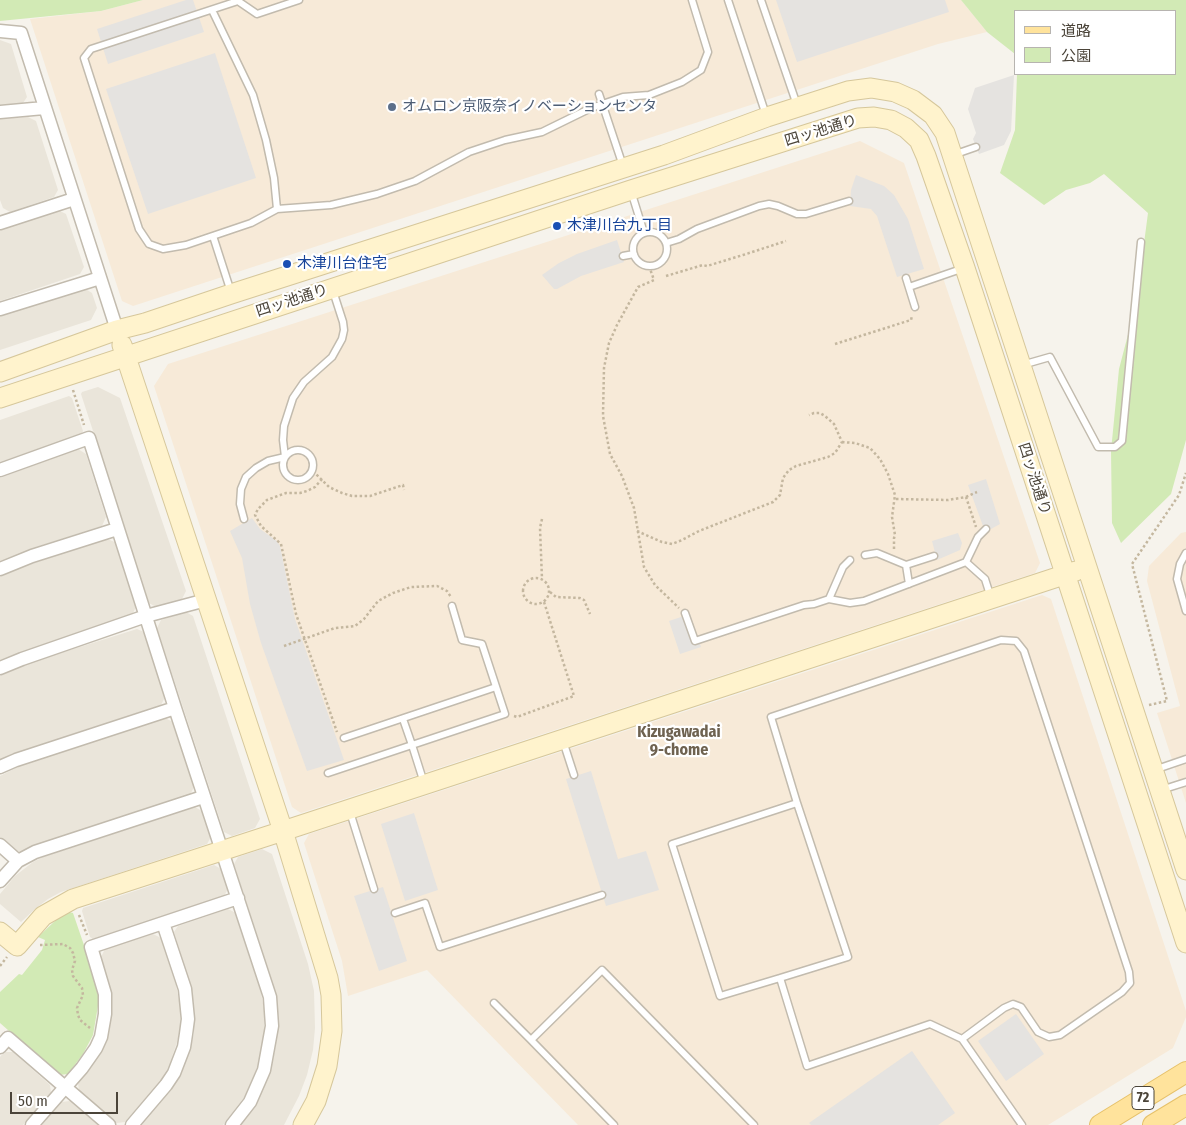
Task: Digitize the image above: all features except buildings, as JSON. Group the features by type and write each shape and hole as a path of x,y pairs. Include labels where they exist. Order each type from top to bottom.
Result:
{"main road":[{"name":"四ッ池通り","path":"0,372 117,330 145,323 624,168 848,91 871,88 895,92 914,100 933,115 945,133 1186,870"},
{"name":"四ッ池通り","path":"0,398 125,355 858,118 874,117 891,120 906,128 918,140 926,156 965,268 1186,943"},
{"path":"117,330 283,831 328,978 332,1013 331,1040 327,1066 316,1101 303,1125"},
{"path":"0,932 17,946 43,916 73,899 1087,568"},
{"name":"72","path":"1100,1125 1186,1072"},
{"name":"72","path":"1153,1125 1186,1105"}],"street":[{"path":"0,31 21,33 117,330"},
{"path":"0,112 44,108"},
{"path":"0,222 74,199"},
{"path":"0,309 100,278"},
{"path":"0,470 89,438 270,997 272,1026 268,1053 258,1085 250,1102 232,1125"},
{"path":"0,569 32,556 117,529"},
{"path":"0,668 146,616 206,600"},
{"path":"0,767 16,760 175,708"},
{"path":"0,881 18,860 35,852 204,797"},
{"path":"0,845 18,860"},
{"path":"32,1125 82,1068 101,1037 106,1014 105,994 91,947 238,898"},
{"path":"132,1125 174,1073 186,1034 188,1019 185,989 163,923"},
{"path":"0,1047 8,1038 109,1125"}],"lane":[{"path":"299,0 257,14 238,1 91,49 84,58 139,229 149,244 163,249 186,245 250,223 277,209 331,205 377,194 415,181 469,152 505,140 542,132 602,104 623,97 650,95 682,82 701,70 708,52 692,0"},
{"path":"728,0 767,118"},
{"path":"761,0 797,108"},
{"path":"212,10 252,95 266,140 274,178 277,209"},
{"path":"599,94 624,168"},
{"path":"953,155 976,147"},
{"path":"631,190 644,233"},
{"path":"666,244 697,229 759,206 768,204 797,214 806,214 849,201"},
{"path":"651,232 657,234 663,238 666,244 665,256 661,262 655,265 642,264 634,254 634,242 644,233 651,232"},
{"path":"212,236 231,294"},
{"path":"1021,366 1050,356 1098,447 1115,447 1122,441 1141,242"},
{"path":"623,256 634,254"},
{"path":"909,287 965,268"},
{"path":"906,278 915,307"},
{"path":"244,518 240,504 241,489 246,477 256,468 268,461 285,457 294,450 306,451 313,460 313,471 306,479 294,480 289,478 283,468 285,457 284,426 293,398 304,382 332,357 342,339 343,322 332,288"},
{"path":"685,613 694,641 829,598 850,603 864,601 966,562 984,531"},
{"path":"866,555 877,553 906,565 934,556"},
{"path":"1186,553 1180,564 1177,578 1186,611"},
{"path":"829,598 843,568 850,560"},
{"path":"966,562 985,579 991,599"},
{"path":"906,565 909,584"},
{"path":"328,773 505,714 482,644 462,640 452,606"},
{"path":"797,803 672,844 720,996 848,957 797,803 771,717 1001,640 1016,641 1024,651 1130,972 1130,983 1122,992 1060,1034 1050,1037 1038,1032 1021,1007 1013,1004 1004,1008 962,1039"},
{"path":"344,738 496,687"},
{"path":"403,719 424,784"},
{"path":"562,739 574,775"},
{"path":"1153,770 1186,759"},
{"path":"1160,790 1186,782"},
{"path":"349,809 374,888"},
{"path":"394,913 425,903 440,948 602,895"},
{"path":"531,1040 602,970 754,1125"},
{"path":"780,978 807,1066 930,1024 962,1039 1022,1125"},
{"path":"494,1002 614,1125"}],"path":[{"path":"666,276 703,265 707,266 786,241"},
{"path":"649,266 654,280 638,287 609,343 604,368 603,416 610,454 630,494 634,508 644,567 666,597 685,613"},
{"path":"835,344 911,320 915,307"},
{"path":"72,389 89,438"},
{"path":"810,415 814,412 825,416 834,424 842,442"},
{"path":"637,531 662,542 672,544 699,531 773,502 780,495 783,478 789,470 796,466 828,457 835,453 842,442"},
{"path":"842,442 864,445 877,454 888,474 895,499 892,517 895,535 895,560"},
{"path":"313,471 330,487 342,494 360,497 370,496 403,485 404,490"},
{"path":"1133,710 1167,701 1132,564 1179,495 1186,473"},
{"path":"322,479 315,487 307,491 286,493 267,500 258,509 256,515 260,526 281,544 294,608 338,734 344,738"},
{"path":"895,499 948,500 966,497 977,492"},
{"path":"966,497 974,524 984,531"},
{"path":"542,519 540,536 542,579"},
{"path":"550,592 544,602 536,604 526,600 523,590 528,581 538,578 542,579 546,582 552,596 580,598 586,602 590,614"},
{"path":"284,646 335,628 355,626 364,619 378,601 393,593 411,587 429,586 442,588 447,591 452,599 452,606"},
{"path":"505,714 517,717 574,696 544,602"},
{"path":"73,899 91,947"},
{"path":"17,946 63,944 70,948 75,961 72,970 73,976 82,988 83,995 77,1008 78,1015 80,1020 101,1037"}],"shaded area":[{"path":"143,0 961,0 987,32 938,44 133,306 122,301 30,19 101,11"},
{"path":"186,0 193,0 204,32 108,64 97,29"},
{"path":"776,0 945,0 949,12 797,62"},
{"path":"0,40 11,44 27,97 23,103 0,105"},
{"path":"215,53 256,178 148,214 106,89"},
{"path":"1014,75 1011,131 1004,145 979,154 973,139 976,133 968,109 975,88"},
{"path":"28,117 36,121 58,190 54,197 10,212 3,208 0,200 0,119"},
{"path":"860,141 904,163 1040,563 1035,573 301,813 292,807 154,386 168,364"},
{"path":"856,175 884,186 894,195 908,219 924,269 897,277 877,216 871,209 850,206 851,190"},
{"path":"58,210 66,214 84,267 80,274 0,301 0,230"},
{"path":"617,240 624,262 581,276 557,289 554,289 542,275 559,263 577,254"},
{"path":"84,288 92,293 97,308 91,320 0,350 0,315"},
{"path":"98,387 120,398 186,591 182,599 156,607 149,603 81,394"},
{"path":"69,396 72,398 83,431 81,434 0,462 0,420"},
{"path":"78,449 86,454 106,517 102,526 36,547 0,563 0,478"},
{"path":"986,479 1000,524 991,529 983,526 968,485"},
{"path":"252,518 260,529 277,541 280,546 295,619 344,760 307,771 261,643 250,604 242,558 230,531"},
{"path":"1186,532 1186,803 1157,713 1180,706 1147,581 1149,566 1181,533"},
{"path":"958,533 962,543 960,550 937,560 932,541"},
{"path":"107,539 115,542 136,607 132,615 0,661 0,577 25,566"},
{"path":"1042,595 1051,599 1186,1011 1186,1017 1173,1048 1048,1125 578,1125 427,970 348,996 342,961 304,843 309,834"},
{"path":"186,612 193,616 260,819 255,828 232,836 224,832 157,628 161,620"},
{"path":"690,614 701,647 680,654 669,621"},
{"path":"137,629 144,632 165,697 161,705 12,754 0,761 0,676 29,663"},
{"path":"165,718 173,722 194,787 190,795 39,844 25,852 16,851 0,837 0,776 22,765"},
{"path":"591,771 618,859 646,851 659,890 606,906 566,779"},
{"path":"195,807 202,811 211,837 207,844 61,892 48,899 21,922 0,904 0,894 15,876 43,857"},
{"path":"414,813 438,890 405,901 381,824"},
{"path":"262,849 272,854 308,964 314,991 315,1028 313,1050 307,1075 299,1096 284,1125 241,1125 255,1105 268,1078 277,1037 277,1015 272,981 234,864 238,857"},
{"path":"214,865 221,869 228,889 224,896 93,939 90,937 82,911 83,908"},
{"path":"383,887 407,961 379,971 354,896"},
{"path":"228,909 236,913 259,983 264,1008 264,1035 260,1058 252,1082 245,1096 223,1125 142,1125 171,1090 181,1073 194,1034 192,991 174,932 178,926"},
{"path":"153,934 161,938 176,985 181,1010 180,1033 169,1066 159,1083 125,1122 117,1123 79,1091 78,1083 100,1053 110,1025 111,994 101,957 105,949"},
{"path":"1016,1014 1044,1054 1006,1081 978,1041"},
{"path":"912,1051 955,1113 938,1125 811,1125 809,1123"},
{"path":"4,1052 13,1052 50,1085 51,1093 23,1125 0,1125 0,1057"},
{"path":"71,1101 98,1125 42,1125 61,1102"}],"green space":[{"path":"0,0 143,0 101,11 0,21"},
{"path":"961,0 1186,0 1186,440 1171,494 1121,543 1112,523 1111,451 1119,369 1136,304 1148,213 1104,174 1090,183 1066,190 1044,205 1000,173 1015,130 1017,75 1176,75 1176,10 1014,10 1014,53 987,32"},
{"path":"69,912 73,913 86,951 99,1000 93,1035 83,1054 68,1074 59,1075 0,1023 0,992 19,974 22,975 42,950 45,940 38,937 56,920"}],"place":[{"name":"オムロン京阪奈イノベーションセンタ","path":"392,107"},
{"name":"木津川台九丁目","path":"557,226"},
{"name":"木津川台住宅","path":"287,264"}],"district":[{"name":"Kizugawadai 9-chome","path":"679,742"}]}
